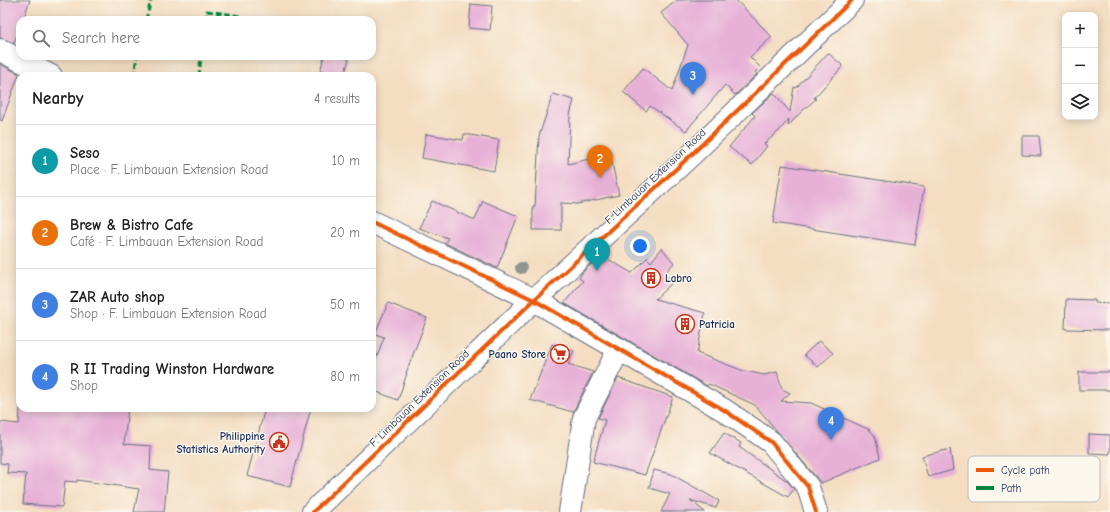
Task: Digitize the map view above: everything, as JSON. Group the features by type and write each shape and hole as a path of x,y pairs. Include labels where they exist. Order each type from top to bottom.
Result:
{"street":[{"name":"F. Limbauan Extension Road","path":"313,512 534,300 690,156 852,0"},
{"path":"0,50 16,58"},
{"path":"20,60 43,72"},
{"path":"376,224 534,300 724,410 771,442 808,488 816,512"},
{"path":"570,512 584,418 619,349"}],"building":[{"path":"0,0 30,0 24,16 16,16 16,38 14,43 0,38"},
{"path":"677,0 736,0 772,37 750,57 760,67 755,72 757,74 735,95 725,85 686,131 650,106 646,111 623,92 643,68 672,91 688,45 661,13"},
{"path":"471,4 492,6 490,30 469,28"},
{"path":"828,53 843,66 814,98 816,99 788,126 789,119 779,131 764,144 767,146 752,165 729,147 755,116 752,113 774,93 790,112 794,87 796,88"},
{"path":"323,60 349,60 345,72 320,72"},
{"path":"0,64 16,72 16,82 2,121 0,120"},
{"path":"553,94 574,100 570,115 568,164 610,154 619,195 577,204 561,203 561,230 533,230 533,206 535,206 539,136"},
{"path":"426,134 463,140 464,134 499,140 494,171 422,158"},
{"path":"1022,136 1039,136 1041,156 1022,155"},
{"path":"782,165 924,187 915,245 773,223"},
{"path":"432,201 475,220 483,201 518,216 497,268 445,243 448,238 419,228"},
{"path":"662,248 674,263 664,274 673,282 655,299 705,313 697,353 741,370 764,375 777,372 782,389 790,393 781,401 811,403 870,430 875,436 880,458 821,483 755,405 709,384 707,386 564,303 583,281 579,278 582,273 601,255 632,273 647,258 651,262"},
{"path":"1066,299 1095,300 1095,303 1110,304 1110,330 1065,329"},
{"path":"388,303 427,318 406,373 398,400 376,392 376,360 384,337 376,334"},
{"path":"819,341 833,353 818,367 804,355"},
{"path":"552,344 574,351 568,364 593,372 573,412 530,400"},
{"path":"1079,372 1110,372 1110,390 1079,390"},
{"path":"618,378 673,397 645,475 593,462 605,420 598,418"},
{"path":"20,412 128,412 124,444 151,446 150,470 168,472 164,512 134,512 139,489 77,480 77,482 65,481 62,507 23,504 26,474 7,473 8,464 0,463 0,422 19,424"},
{"name":"Philippine Statistics Authority","path":"264,412 310,412 290,487 247,476"},
{"path":"724,433 741,443 739,447 787,481 794,489 788,497 710,453"},
{"path":"1089,434 1110,435 1110,454 1089,453"},
{"path":"950,449 953,470 928,477 922,456"},
{"path":"654,470 671,474 719,501 716,508 690,500 705,512 661,512 670,494 649,488"}],"marked path":[{"path":"147,16 151,0"},
{"path":"206,16 207,11 240,16"},
{"path":"135,72 136,60"},
{"path":"199,72 201,60"}],"cycle path":[{"path":"313,512 534,300 690,156 852,0"},
{"path":"376,224 534,300 724,410 771,442 808,487 816,512"}],"place":[{"name":"ZAR Auto shop","path":"693,95"},
{"name":"Brew & Bistro Cafe","path":"600,178"},
{"name":"Seso","path":"597,271"},
{"name":"Labro","path":"651,278"},
{"name":"Patricia","path":"685,324"},
{"name":"Paano Store","path":"560,354"},
{"name":"R II Trading Winston Hardware","path":"831,440"},
{"name":"Philippine Statistics Authority","path":"279,442"}]}
